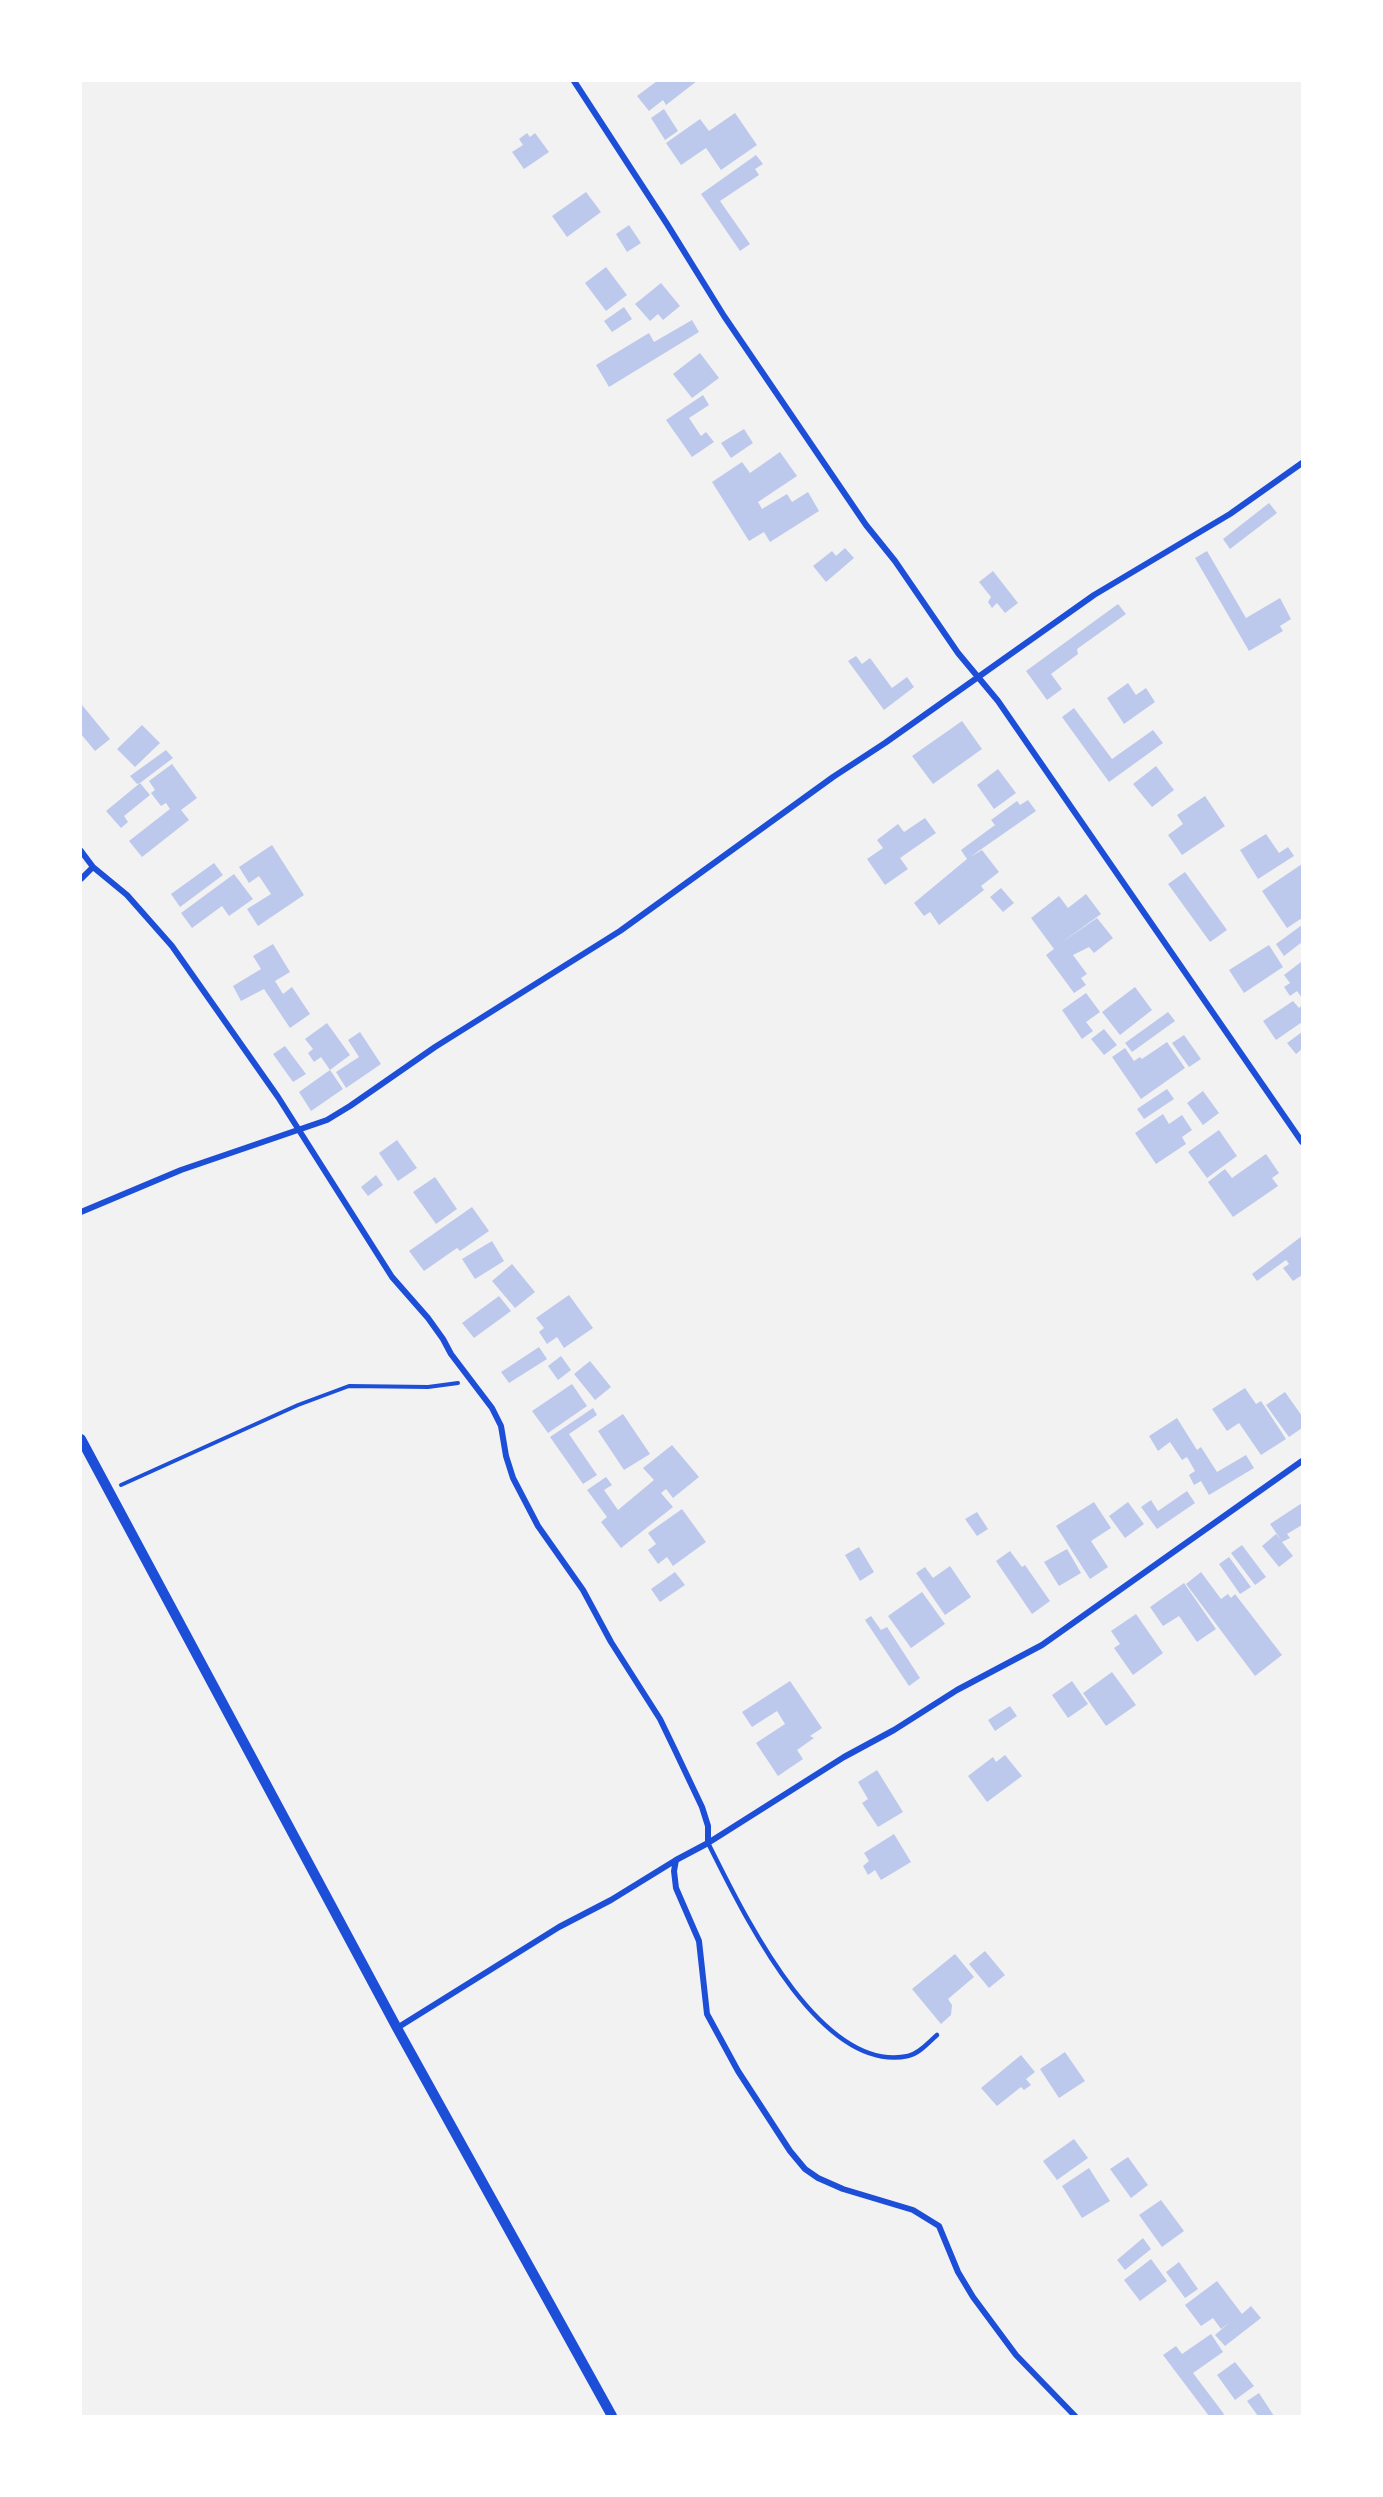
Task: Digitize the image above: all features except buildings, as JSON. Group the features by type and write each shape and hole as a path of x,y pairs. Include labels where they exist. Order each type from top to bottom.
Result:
{"street":[{"path":"573,81 724,316 827,469 916,590 958,653 998,701 1302,1142"},
{"path":"81,1212 181,1170 327,1120 350,1106 435,1047 620,931 833,777 1094,595 1230,514 1302,463"},
{"path":"81,851 93,867 127,895 158,928 300,1130 392,1277 428,1318 492,1408 501,1426 506,1456 513,1478 538,1526 583,1590 610,1642 660,1719 702,1807 708,1826 708,1843"},
{"path":"81,879 93,867"},
{"path":"81,1439 397,2028 612,2416"},
{"path":"397,2028 550,1932 611,1900 708,1843 844,1757 894,1730 957,1690 1042,1645 1302,1461"},
{"path":"676,1860 674,1871 676,1888 699,1941 707,2014 738,2071 790,2151 805,2169 818,2178 843,2189 913,2210 939,2226 958,2272 990,2320 1016,2355 1075,2416"}],"lane":[{"path":"708,1843 773,1961 795,1993 831,2031 867,2052 887,2056 909,2056 938,2035"}],"path":[{"path":"109,1491 298,1405 349,1386 428,1387 472,1382"}]}
